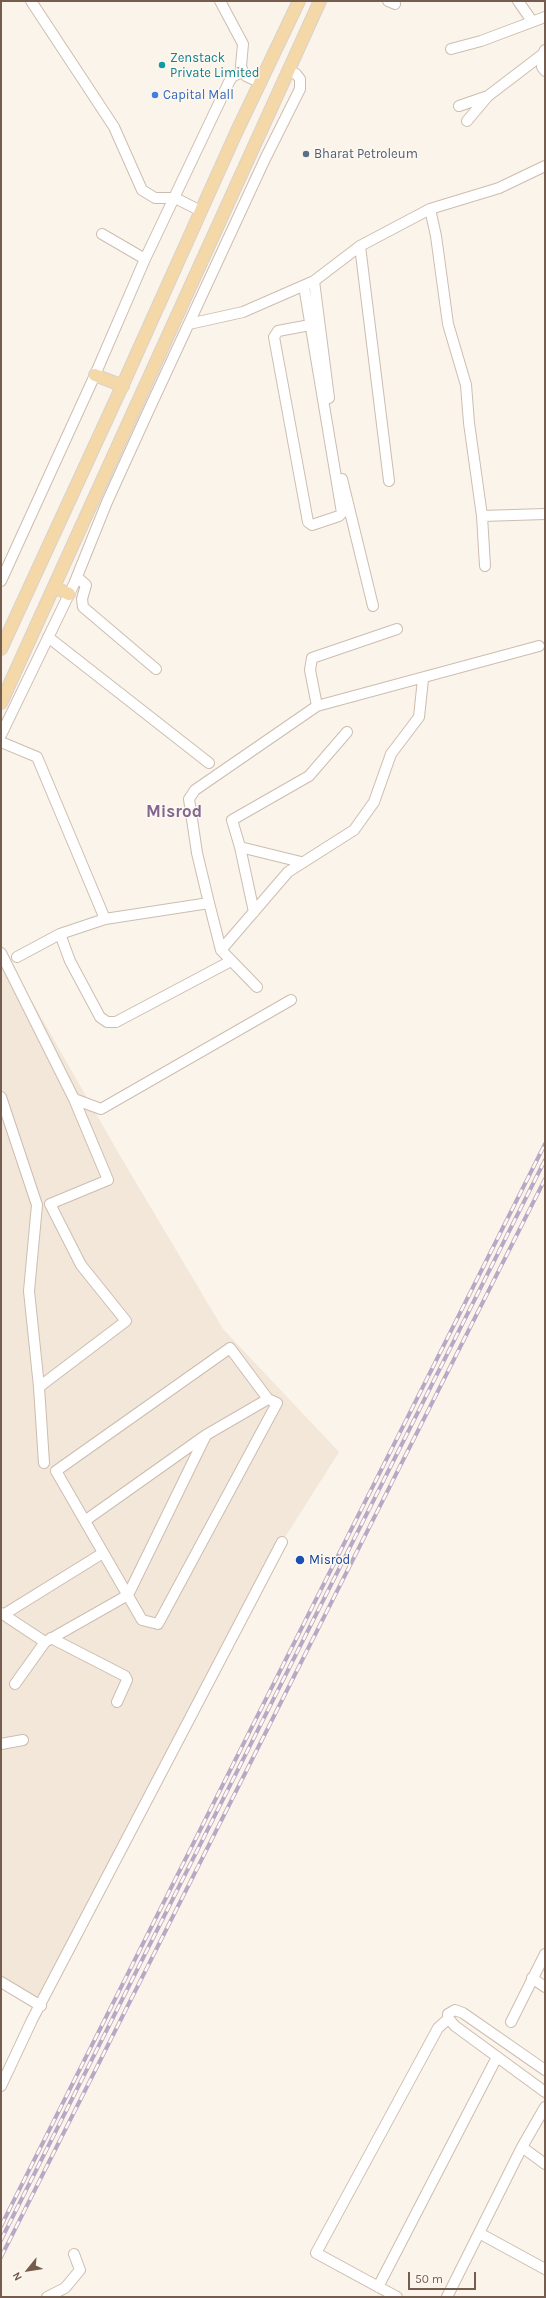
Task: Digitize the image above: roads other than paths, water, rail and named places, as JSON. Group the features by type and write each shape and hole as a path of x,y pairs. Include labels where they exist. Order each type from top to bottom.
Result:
{"main road":[{"path":"1,649 123,386 236,133 299,1"},
{"path":"1,703 320,1"},
{"path":"95,375 123,386"},
{"path":"54,587 69,594"}],"street":[{"path":"31,1 114,128 142,190 155,198 175,198 201,211"},
{"path":"220,1 243,44 241,66 242,72 246,76 261,83"},
{"path":"518,1 532,21"},
{"path":"451,49 481,41 545,17"},
{"path":"544,52 542,67 545,71"},
{"path":"467,121 488,96 544,52"},
{"path":"1,735 77,577 108,502 189,324 300,89 300,79 296,74 288,70"},
{"path":"1,581 146,259 230,80 242,72"},
{"path":"460,106 488,96"},
{"path":"189,324 243,312 304,286 314,281 360,246 430,209 499,188 545,166"},
{"path":"430,209 436,236 446,317 466,384 469,423 482,516 485,566"},
{"path":"102,234 146,259"},
{"path":"360,246 389,481"},
{"path":"314,281 333,426 342,479 373,606"},
{"path":"304,286 342,513 339,516 312,525 308,522 274,337 278,331 310,325"},
{"path":"482,516 545,514"},
{"path":"77,577 86,585 82,598 84,607 156,669"},
{"path":"318,706 310,670 312,658 397,629"},
{"path":"48,637 209,763"},
{"path":"257,987 221,950 197,853 189,799 195,790 318,706 423,679 539,646"},
{"path":"221,950 288,872 301,862 354,830 374,802 391,754 419,717 423,679"},
{"path":"254,912 240,848 232,820 309,776 348,732"},
{"path":"1,742 37,757 105,919"},
{"path":"240,848 301,862"},
{"path":"16,956 60,934 105,919 209,903"},
{"path":"60,934 70,961 96,1010 100,1017 107,1022 116,1022 231,961"},
{"path":"1,952 74,1099 108,1180 50,1204 80,1265 126,1321 39,1387"},
{"path":"74,1099 101,1109 291,1000"},
{"path":"1,1097 37,1205 29,1291 39,1387 44,1463"},
{"path":"230,1348 268,1399 277,1403 158,1624 142,1620 56,1470 230,1348"},
{"path":"86,1520 206,1435 268,1399"},
{"path":"15,1684 48,1640 128,1595 206,1435"},
{"path":"1,2086 32,2020 41,2006 282,1542"},
{"path":"103,1553 2,1614 48,1640 124,1676 127,1680 117,1702"},
{"path":"1,1744 23,1740"},
{"path":"511,2022 545,1954"},
{"path":"532,1978 545,1987"},
{"path":"1,1982 41,2006"},
{"path":"397,2297 316,2253 438,2028 448,2019 450,2011 455,2010 463,2013 545,2070"},
{"path":"448,2019 545,2092"},
{"path":"378,2287 497,2057"},
{"path":"447,2297 522,2147 545,2107"},
{"path":"522,2147 545,2164"},
{"path":"479,2233 545,2269"},
{"path":"47,2297 65,2288 80,2270 74,2254"}],"railway":[{"path":"1,2226 545,1144"},
{"path":"1,2240 545,1160"},
{"path":"1,2257 545,1179"}],"place":[{"name":"Zenstack Private Limited","path":"162,65"},
{"name":"Capital Mall","path":"155,95"},
{"name":"Bharat Petroleum","path":"306,154"},
{"name":"Misrod","path":"300,1560"}],"district":[{"name":"Misrod","path":"174,812"}]}
